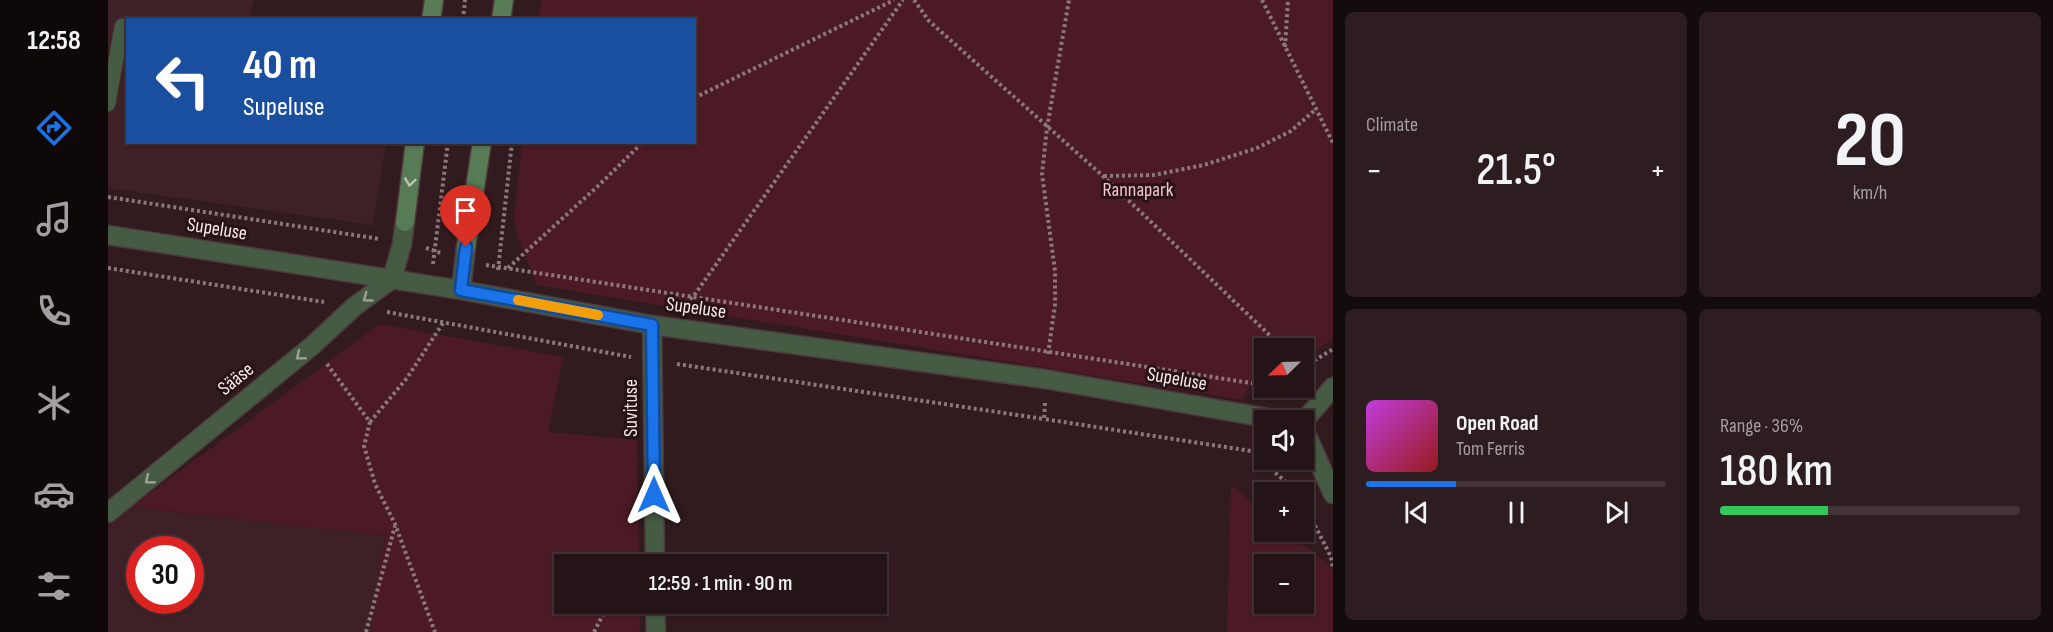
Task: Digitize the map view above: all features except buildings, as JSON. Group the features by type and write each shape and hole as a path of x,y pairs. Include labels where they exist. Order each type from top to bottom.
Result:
{"street":[{"path":"431,18 434,0"},
{"path":"501,18 504,0"},
{"path":"392,279 402,244 415,144"},
{"path":"461,290 482,144"},
{"name":"Supeluse","path":"108,235 461,290 652,325 1045,379 1254,416"},
{"name":"Sääse","path":"108,513 313,345 355,306 392,279"},
{"name":"Suvituse","path":"652,325 655,554"},
{"path":"1314,410 1333,387"},
{"path":"1314,451 1333,494"},
{"path":"656,614 656,632"}],"lane":[{"path":"108,104 122,26"}],"path":[{"path":"462,18 465,0"},
{"path":"696,97 894,0"},
{"path":"652,325 693,297 903,0"},
{"path":"914,0 929,21 1103,176 1273,338"},
{"path":"1044,419 1045,379 1056,305 1055,272 1042,174 1047,128 1069,0"},
{"path":"1262,0 1333,143"},
{"path":"1285,48 1288,0"},
{"path":"1103,176 1154,175 1204,165 1257,148 1291,131 1316,109"},
{"path":"430,286 448,144"},
{"path":"512,144 498,267 1254,383"},
{"path":"508,269 640,144"},
{"path":"108,197 348,234"},
{"path":"108,268 355,306 653,361 1251,451 1286,482"},
{"path":"435,632 395,524 375,484 364,446 370,422 407,378 443,323"},
{"path":"313,345 370,422"},
{"path":"1314,361 1333,349"},
{"path":"1314,523 1332,557 1333,569"},
{"path":"366,632 395,524"},
{"path":"594,632 603,614"}],"shaded area":[{"path":"108,0 254,0 249,18 126,18 126,144 386,144 373,225 108,188"},
{"path":"131,507 385,536 371,632 108,632 108,526"}],"green space":[{"name":"Rannapark","path":"541,0 1333,0 1333,339 1314,351 1314,338 1254,338 1254,378 1243,400 537,285 518,238 514,217 522,144 696,144 696,18 539,18"},
{"path":"380,324 563,357 548,432 637,440 639,554 554,554 554,614 639,614 640,632 371,632 385,536 131,507"},
{"path":"1231,485 1254,505 1254,542 1300,542 1333,569 1333,632 1227,632"}],"slow traffic":[{"path":"518,300 598,315"}],"route":[{"path":"466,247 461,290 652,325 654,495"}]}
